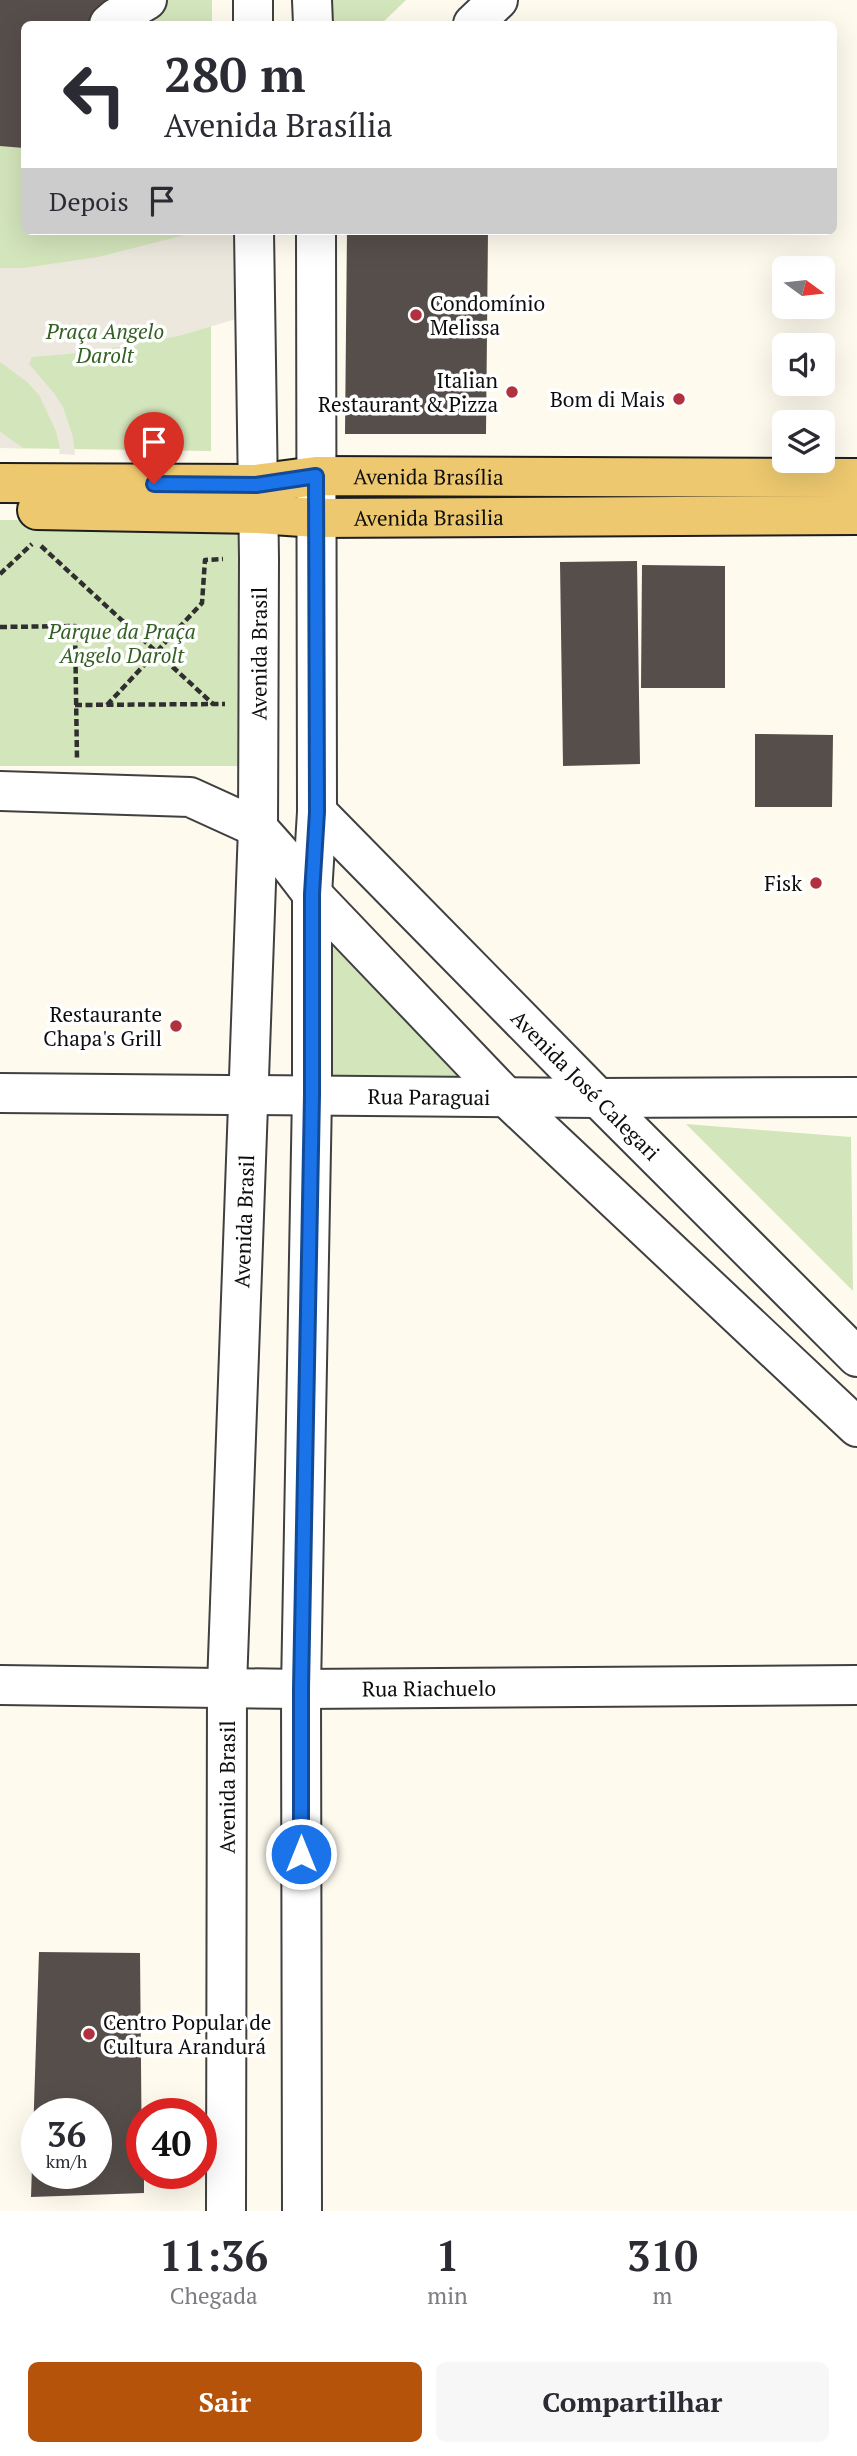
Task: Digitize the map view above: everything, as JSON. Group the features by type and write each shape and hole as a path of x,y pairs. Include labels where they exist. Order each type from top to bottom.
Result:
{"main road":[{"name":"Avenida Brasília","path":"0,483 257,499 316,476 857,478"},
{"name":"Avenida Brasilia","path":"0,508 257,499 317,518 857,515"}],"street":[{"path":"113,21 147,0"},
{"path":"253,0 253,21"},
{"path":"313,0 313,21"},
{"path":"476,21 498,0"},
{"name":"Avenida Brasil","path":"226,2211 227,1686 258,828 259,558 254,235"},
{"path":"302,2211 301,1689 312,1095 312,894 317,812 316,235"},
{"path":"0,792 190,797 258,828 312,894 507,1097 857,1426"},
{"name":"Avenida José Calegari","path":"317,812 857,1357"},
{"name":"Rua Paraguai","path":"0,1093 598,1098 857,1097"},
{"name":"Rua Riachuelo","path":"0,1685 301,1689 857,1685"}],"path":[{"path":"35,541 213,704"},
{"path":"107,705 202,603 205,560 259,558"},
{"path":"0,627 75,626 78,792"},
{"path":"75,705 258,703"}],"green space":[{"name":"Praça Angelo Darolt","path":"0,0 212,0 212,21 21,21 21,235 211,235 211,451 0,448"},
{"path":"322,0 406,0 384,21 322,21"},
{"name":"Parque da Praça Angelo Darolt","path":"0,520 245,521 244,766 0,766"},
{"path":"326,912 488,1086 324,1085"},
{"path":"686,1124 851,1137 853,1291"}],"shaded area":[{"path":"185,235 247,235 246,316 179,336 90,352 32,357 29,364 63,407 73,437 75,455 59,454 56,431 39,395 27,382 0,362 0,268 24,268 98,257"},
{"path":"0,431 2,433 23,448 0,448"}],"building":[{"path":"0,0 115,0 98,21 21,21 21,148 0,146"},
{"name":"Condomínio Melissa","path":"347,235 488,235 486,434 345,434"},
{"path":"637,561 640,764 563,766 560,562"},
{"path":"642,565 725,566 725,688 641,688"},
{"path":"755,734 833,735 832,807 755,807"},
{"name":"Centro Popular de Cultura Arandurá","path":"39,1952 140,1953 141,2098 126,2098 126,2189 144,2189 144,2193 31,2197 31,2189 112,2189 112,2098 34,2098"}],"place":[{"name":"Condomínio Melissa","path":"416,315"},
{"name":"Italian Restaurant & Pizza","path":"512,392"},
{"name":"Bom di Mais","path":"679,399"},
{"name":"Fisk","path":"816,883"},
{"name":"Restaurante Chapa's Grill","path":"176,1026"},
{"name":"Centro Popular de Cultura Arandurá","path":"89,2034"}],"route":[{"path":"154,484 256,485 316,476 317,812 312,894 312,1095 301,1689 301,1854"}]}
